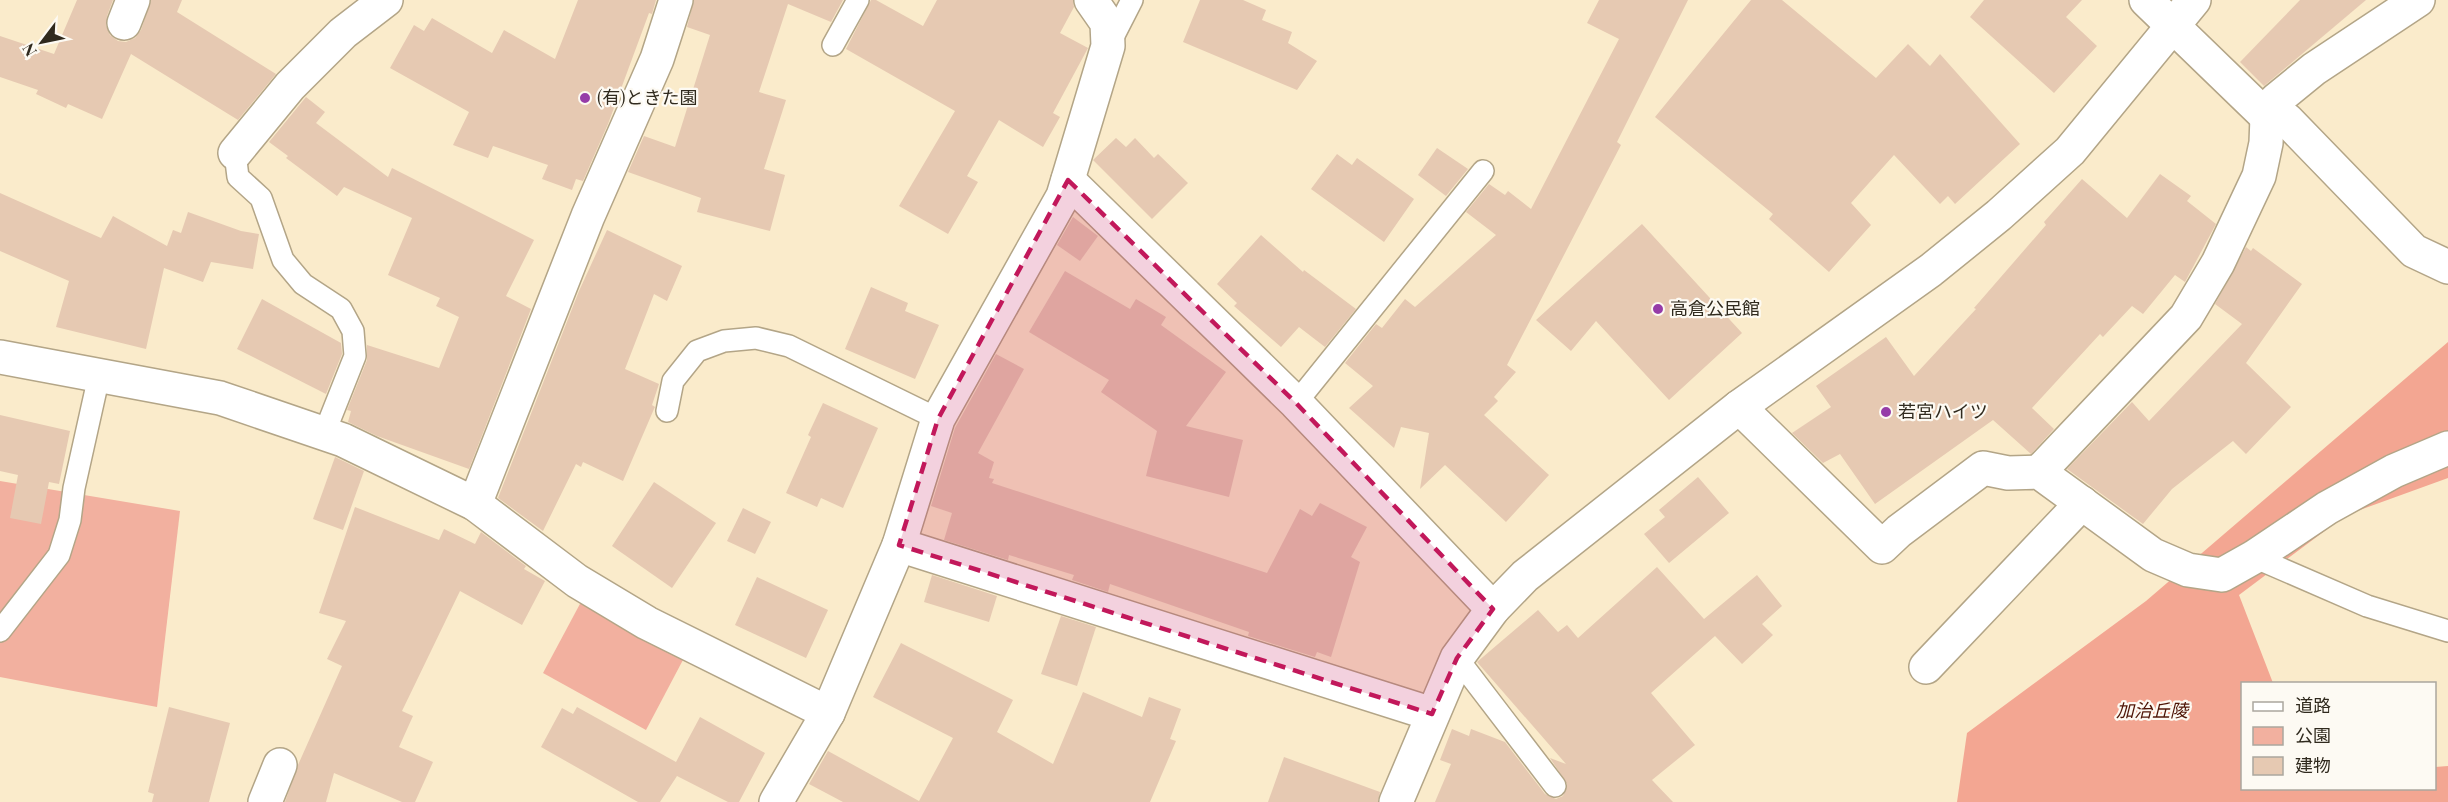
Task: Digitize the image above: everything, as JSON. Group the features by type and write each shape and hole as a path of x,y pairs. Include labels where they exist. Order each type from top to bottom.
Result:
{"street":[{"path":"235,153 290,86 343,33 386,0"},
{"path":"475,504 588,216 657,59 676,0"},
{"path":"776,802 828,713 899,545 938,419 1063,196 1108,46 1107,23 1091,0"},
{"path":"2146,0 2267,117 2287,120 2414,251 2448,267"},
{"path":"1396,802 1457,658 1493,609 1525,576 1738,407 1931,270 1999,215 2070,151 2194,0"},
{"path":"2039,472 2186,317 2218,263 2259,176 2266,143 2267,117 2276,100 2314,69 2418,0"},
{"path":"1068,180 1296,403 1493,609"},
{"path":"0,357 220,398 343,440 475,504 577,581 647,623 828,713"},
{"path":"1738,407 1882,547 1899,531 1983,468 2008,473 2039,472 2153,555 2188,570 2222,575 2254,557 2327,508 2394,471 2448,448"},
{"path":"1926,667 2082,503"},
{"path":"899,545 1432,714"},
{"path":"265,802 280,765"}],"lane":[{"path":"834,45 858,0"},
{"path":"1108,46 1132,0"},
{"path":"235,153 238,177 261,198 283,260 303,284 340,309 353,331 354,356 324,434"},
{"path":"1296,403 1483,171"},
{"path":"667,411 673,381 697,351 724,340 756,338 789,346 938,419"},
{"path":"0,631 58,555 70,520 74,488 99,376"},
{"path":"2254,557 2367,606 2448,631"},
{"path":"1457,658 1555,786"}],"highlighted area":[{"path":"1068,180 1296,403 1493,609 1457,658 1432,714 899,545 938,419"}],"green space":[{"name":"加治丘陵","path":"2448,342 2448,478 2346,515 2239,595 2273,682 2241,682 2241,790 2436,790 2436,767 2448,766 2448,802 1957,802 1967,733 2146,601"},
{"path":"0,481 180,511 157,707 0,677"},
{"path":"581,602 684,658 646,730 543,673"}],"building":[{"path":"77,0 113,0 106,26 110,35 118,41 126,42 135,38 141,30 151,0 182,0 177,12 276,74 238,120 131,54 102,119 68,104 66,108 36,94 38,90 0,77 0,36 54,54"},
{"path":"578,0 656,0 652,14 649,13 608,124 583,181 576,179 572,190 542,179 548,165 493,146 488,158 453,145 469,112 390,68 414,25 424,31 432,18 492,53 504,30 555,59"},
{"path":"694,0 843,0 831,22 788,4 759,92 786,100 764,169 785,175 770,231 697,212 701,198 628,172 644,136 675,147 710,35 687,27"},
{"path":"871,0 876,0 923,26 937,0 1073,0 1074,7 1060,33 1088,48 1053,113 1060,117 1043,147 999,120 967,176 978,182 948,234 899,206 955,111 846,49"},
{"path":"1200,0 1243,0 1266,10 1262,20 1292,32 1288,43 1317,61 1297,90 1183,42"},
{"path":"1599,0 1688,0 1617,142 1621,145 1507,365 1516,372 1494,397 1498,401 1484,415 1549,475 1506,522 1445,465 1420,489 1429,433 1401,427 1394,448 1349,408 1373,386 1345,363 1376,324 1382,328 1405,299 1415,307 1496,235 1466,212 1489,184 1505,195 1508,191 1531,209 1619,39 1587,23"},
{"path":"1751,0 1782,0 1876,78 1908,44 1930,66 1940,54 2020,144 1955,204 1948,196 1940,204 1894,155 1851,203 1871,225 1829,272 1769,219 1773,214 1655,117"},
{"path":"1984,0 2082,0 2066,17 2097,46 2054,93 1970,17"},
{"path":"2300,0 2366,0 2264,86 2240,62"},
{"path":"306,97 325,112 316,123 388,177 392,168 534,240 506,296 531,309 469,469 377,436 348,422 351,411 347,410 367,360 367,345 439,368 459,317 436,306 440,298 388,275 412,218 344,187 337,196 286,158 288,156 269,142"},
{"path":"1116,138 1126,147 1135,138 1154,158 1158,154 1188,183 1152,219 1093,160"},
{"path":"1437,148 1468,169 1446,196 1418,175"},
{"path":"1337,154 1352,165 1357,158 1414,199 1384,242 1311,189"},
{"path":"2160,174 2191,196 2187,201 2216,224 2185,282 2175,275 2143,314 2132,306 2103,337 2100,334 2032,408 2054,429 2031,454 1993,420 1875,504 1840,454 1823,463 1792,433 1831,407 1816,386 1886,337 1914,376 1976,309 1974,308 2046,225 2044,222 2082,179 2127,218"},
{"path":"0,193 101,238 113,216 167,246 173,230 181,233 188,212 241,231 259,234 253,269 211,262 203,282 164,268 146,349 56,327 69,281 0,251"},
{"path":"1073,217 1098,236 1080,261 1057,245"},
{"name":"高倉公民館","path":"1642,224 1742,333 1669,400 1596,321 1571,351 1536,320"},
{"path":"607,230 682,266 667,301 654,294 625,369 659,384 652,405 655,407 623,481 583,462 581,467 576,464 543,531 498,498 579,291"},
{"path":"1261,235 1303,272 1304,270 1356,309 1325,347 1299,327 1281,347 1234,306 1237,303 1217,284"},
{"path":"2246,247 2251,251 2253,248 2302,284 2246,363 2291,407 2246,454 2233,441 2172,489 2143,524 2067,469 2132,402 2149,421 2242,324 2215,304"},
{"path":"1065,271 1130,309 1136,299 1166,317 1161,325 1226,372 1186,426 1243,440 1229,497 1146,476 1157,431 1101,392 1109,380 1029,332"},
{"path":"871,287 908,303 905,311 939,325 915,379 845,349"},
{"path":"262,299 341,343 342,354 326,394 237,349"},
{"path":"996,354 1024,369 978,453 994,462 989,478 994,479 992,483 1267,573 1300,509 1312,516 1320,503 1367,527 1351,557 1360,562 1331,657 1317,652 1315,657 1248,636 1249,632 1110,584 1108,592 1072,580 1074,575 1009,555 1008,560 944,540 952,513 931,506 955,428"},
{"path":"823,403 878,428 843,508 821,498 817,507 786,493 811,437 808,435"},
{"path":"0,415 70,431 59,484 49,482 41,524 10,518 18,475 0,471"},
{"path":"335,457 364,471 343,530 313,519"},
{"path":"1698,477 1729,513 1669,563 1644,534 1665,517 1659,510"},
{"path":"654,482 716,523 672,588 612,546"},
{"path":"355,507 439,540 444,529 475,544 481,532 526,566 524,569 545,581 522,625 460,591 402,711 413,716 399,747 433,762 415,802 402,802 334,773 326,802 285,802 298,765 342,666 327,659 346,621 319,613"},
{"path":"743,508 771,522 755,554 727,541"},
{"path":"1657,567 1704,619 1757,575 1782,606 1762,624 1773,635 1742,664 1715,636 1651,693 1695,745 1652,780 1673,802 1435,802 1451,764 1440,760 1452,729 1469,736 1471,729 1505,742 1545,794 1556,799 1563,796 1567,784 1550,758 1566,764 1477,662 1538,610 1558,632 1567,625 1578,638"},
{"path":"932,575 997,596 989,622 924,602"},
{"path":"757,577 828,610 806,658 735,625"},
{"path":"1061,616 1096,627 1077,686 1041,674"},
{"path":"901,643 1013,700 997,732 1053,764 1083,692 1142,717 1149,697 1181,709 1170,739 1176,741 1150,802 843,802 809,784 828,751 919,801 953,738 873,697"},
{"path":"169,707 230,723 209,802 152,802 154,794 148,792"},
{"path":"577,707 676,762 700,717 765,753 739,802 728,802 677,776 660,802 638,802 541,747 562,708 573,714"},
{"path":"1284,757 1380,792 1378,802 1268,802"}],"place":[{"name":"(有)ときた園","path":"585,98"},
{"name":"高倉公民館","path":"1658,309"},
{"name":"若宮ハイツ","path":"1886,412"}]}
